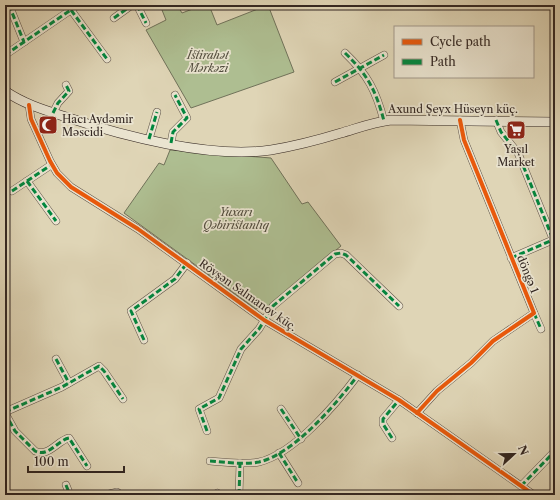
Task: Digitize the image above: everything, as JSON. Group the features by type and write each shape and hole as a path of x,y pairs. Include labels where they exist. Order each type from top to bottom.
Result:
{"main road":[{"name":"Axund Şeyx Hüseyn küç.","path":"7,95 29,105 103,128 149,139 224,151 258,151 317,140 384,121 496,120 555,122"}],"street":[{"path":"9,5 24,42"},
{"path":"5,55 78,5"},
{"path":"114,18 132,5"},
{"path":"137,5 146,23"},
{"path":"71,10 107,59"},
{"path":"345,53 362,69 373,88 384,121"},
{"path":"335,82 362,69 384,55"},
{"path":"53,113 58,103 69,91 66,85"},
{"path":"171,143 174,132 187,118 175,95"},
{"name":"Rövşən Salmanov küç.","path":"29,105 31,119 51,165 71,187 138,229 264,320 399,400 417,412 433,426 534,495"},
{"path":"149,139 157,112"},
{"name":"döngə 1","path":"460,120 464,140 540,329"},
{"path":"496,120 501,132 518,153 554,241 511,258"},
{"path":"12,191 51,165"},
{"path":"27,181 56,221"},
{"path":"207,431 199,409 219,398 241,349 259,329 278,301 335,254 341,253 346,255 399,306"},
{"path":"144,340 131,314 132,311 175,279 187,263"},
{"path":"417,412 437,391 471,363 493,341 534,313"},
{"path":"56,359 69,383"},
{"path":"87,466 69,438 45,452 39,453 35,451 15,431 5,412 49,394 99,366 104,370 123,399"},
{"path":"210,461 240,463 260,462 279,453 301,439 344,393 358,375"},
{"path":"392,438 383,424 383,419 399,400"},
{"path":"281,409 301,439"},
{"path":"521,486 555,451"},
{"path":"279,453 298,483"},
{"path":"239,495 240,463"},
{"path":"66,485 70,495"},
{"path":"105,495 117,492 121,495"}],"green space":[{"name":"İstirahət Mərkəzi","path":"160,5 177,5 182,13 203,5 209,5 217,25 268,5 294,72 191,108 146,30 166,20"},
{"name":"Yuxarı Qəbiristanlıq","path":"170,150 271,158 302,204 308,202 341,246 268,306 256,309 124,213 159,163 164,165"}],"marked path":[{"path":"9,5 24,42"},
{"path":"5,55 78,5"},
{"path":"114,18 132,5"},
{"path":"137,5 146,23"},
{"path":"71,10 107,59"},
{"path":"345,53 360,69 370,84 378,101 384,121"},
{"path":"335,82 384,55"},
{"path":"53,113 58,103 69,91 66,85"},
{"path":"5,100 10,95"},
{"path":"171,143 173,132 187,118 175,95"},
{"path":"149,139 157,112"},
{"path":"496,120 501,132 518,153 555,244"},
{"path":"12,191 51,165"},
{"path":"27,181 56,221"},
{"path":"511,258 555,239"},
{"path":"207,431 199,409 219,398 241,349 259,329 273,306 335,254 341,253 346,255 399,306"},
{"path":"144,340 131,311 175,279 187,263"},
{"path":"534,313 541,329"},
{"path":"56,359 69,383"},
{"path":"5,412 62,387 99,366 123,399"},
{"path":"210,461 234,463 259,462 286,449 327,413 358,375"},
{"path":"392,438 383,424 383,419 399,400"},
{"path":"281,409 301,439"},
{"path":"5,413 15,431 35,451 40,453 44,452 69,438 87,466"},
{"path":"521,486 555,451"},
{"path":"279,453 298,483"},
{"path":"239,495 240,463"},
{"path":"66,485 70,495"},
{"path":"105,495 117,492 121,495"}],"cycle path":[{"path":"29,105 31,119 50,161 57,173 71,187 138,229 264,320 399,400 534,495"},
{"path":"417,413 437,391 471,363 493,341 534,313 464,140 460,120"}],"place":[{"name":"Hacı Aydəmir Məscidi","path":"48,125"},
{"name":"Yaşıl Market","path":"516,130"}]}
